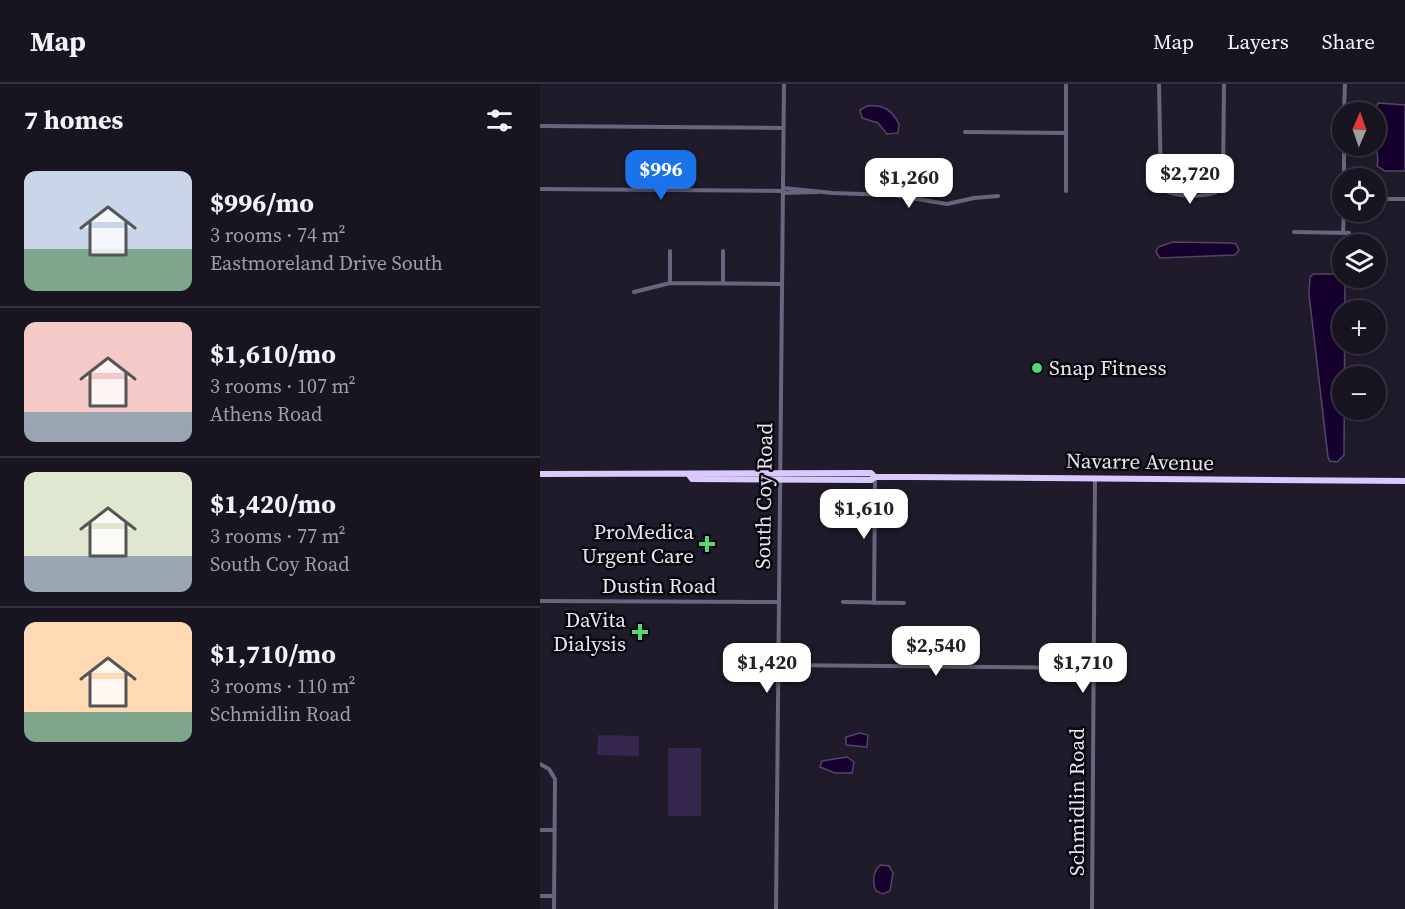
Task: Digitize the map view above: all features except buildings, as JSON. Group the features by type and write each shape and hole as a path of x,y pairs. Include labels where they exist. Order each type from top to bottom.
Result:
{"highway":[{"name":"Navarre Avenue","path":"540,474 689,475 693,472 847,480 871,480 875,477 1405,481"},
{"path":"847,480 864,476 865,473"},
{"name":"Navarre Avenue","path":"779,476 871,473 875,477"}],"street":[{"name":"South Coy Road","path":"776,909 784,84"},
{"path":"1066,84 1066,191"},
{"path":"1159,84 1159,175 1162,189 1177,194 1209,194 1220,190 1223,176 1224,84"},
{"path":"1344,102 1345,84"},
{"path":"540,126 783,128"},
{"path":"965,132 1066,133"},
{"path":"540,189 821,192 893,195 947,204 998,196"},
{"path":"1386,199 1405,200"},
{"path":"1294,232 1346,233 1345,222"},
{"path":"670,251 670,283"},
{"path":"723,251 723,284"},
{"path":"634,292 670,283 783,284"},
{"path":"874,603 875,477"},
{"name":"Schmidlin Road","path":"1092,909 1095,478"},
{"name":"Dustin Road","path":"540,601 778,602"},
{"path":"843,602 904,603"},
{"path":"778,665 1094,668"},
{"path":"540,764 549,769 555,779 554,909"},
{"path":"540,830 555,830"},
{"path":"540,896 555,896"}],"shaded area":[{"path":"1386,104 1405,105 1405,171 1386,171 1386,168 1380,168 1377,166 1378,157 1386,156"},
{"path":"867,106 882,107 890,112 899,124 898,133 887,134 878,123 862,118 860,110"},
{"path":"1173,242 1231,243 1236,244 1239,250 1235,255 1160,258 1156,252 1158,247"},
{"path":"1313,274 1332,274 1332,288 1345,288 1345,300 1332,300 1332,354 1345,354 1345,366 1332,366 1332,420 1344,420 1344,455 1337,462 1330,461 1328,457 1309,294 1310,277"},
{"path":"860,733 868,735 867,747 846,745 846,737"},
{"path":"598,735 639,736 639,756 597,755"},
{"path":"668,748 701,748 701,816 668,816"},
{"path":"847,757 854,762 852,773 835,773 820,767 822,761"},
{"path":"881,865 889,866 893,873 890,891 883,894 876,891 874,884 875,873"}],"place":[{"name":"Snap Fitness","path":"1037,368"},
{"name":"ProMedica Urgent Care","path":"707,544"},
{"name":"DaVita Dialysis","path":"640,632"}]}
